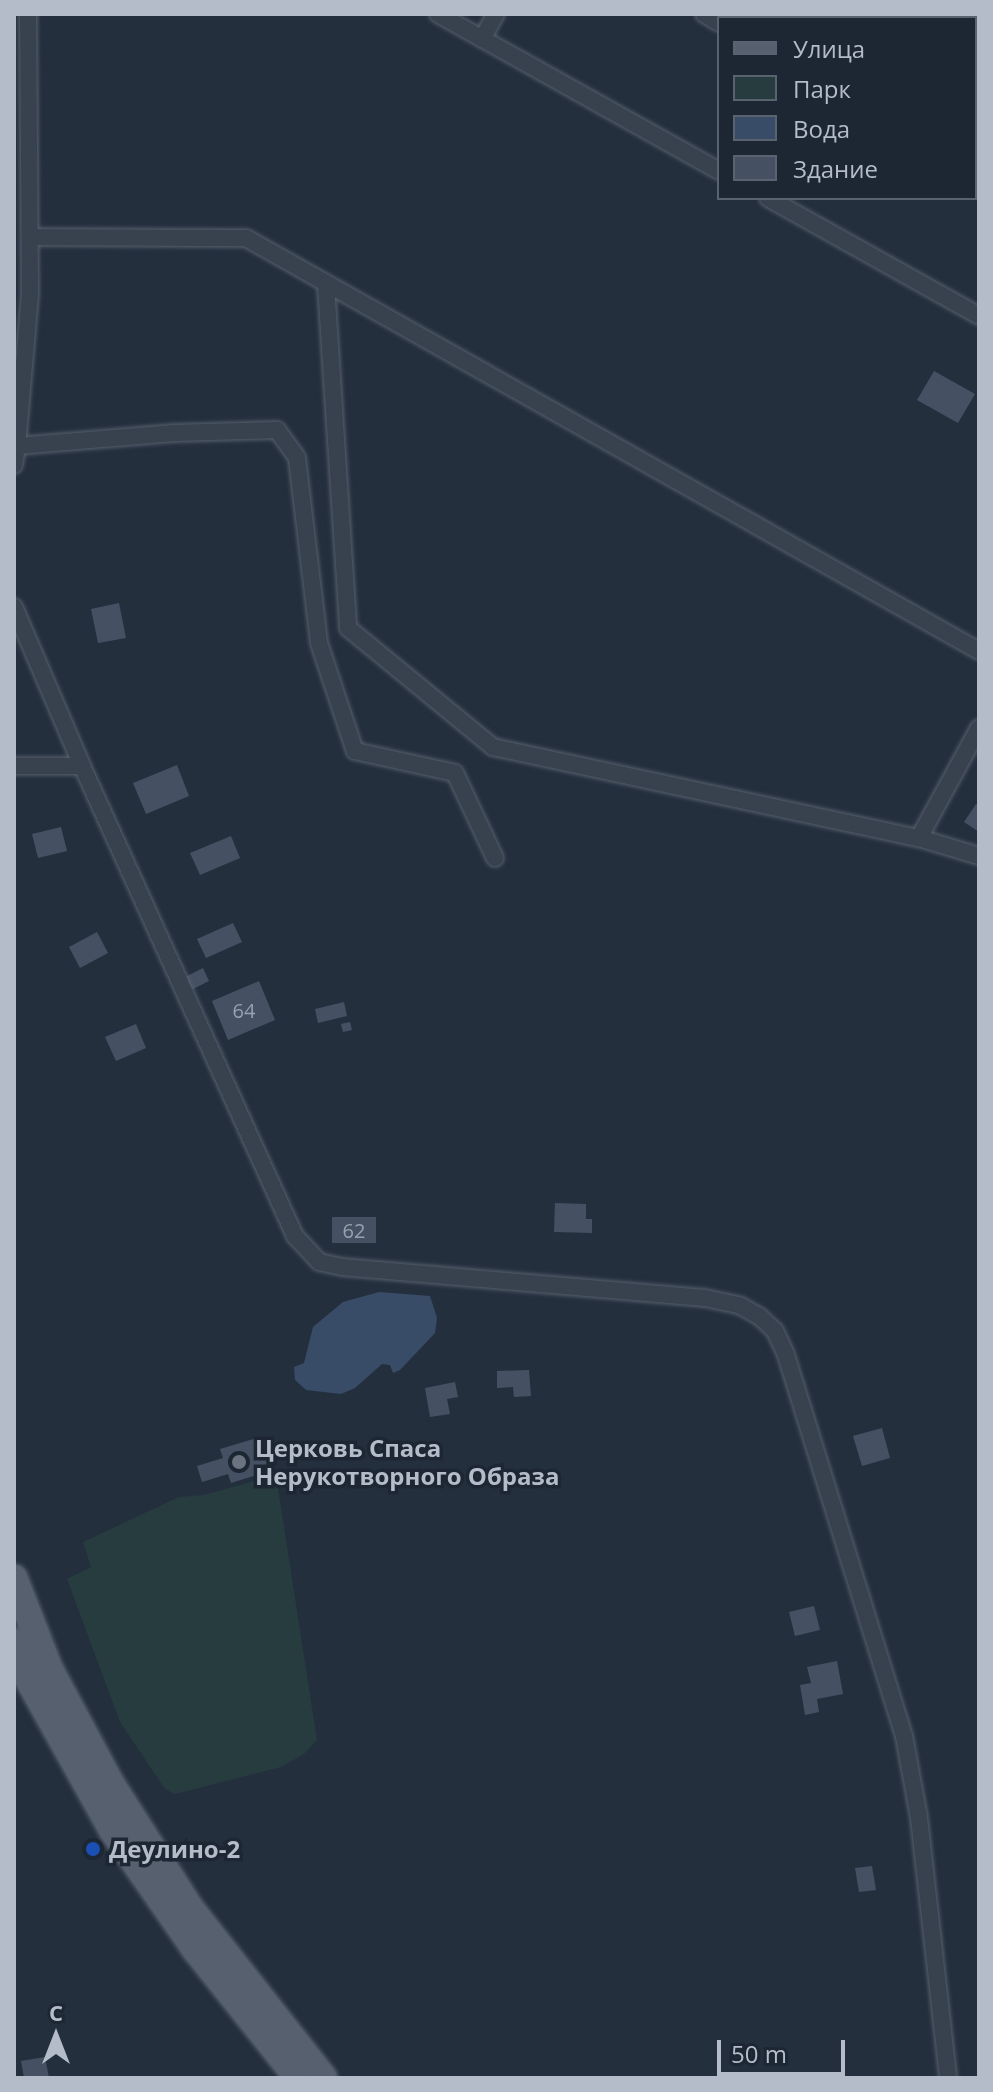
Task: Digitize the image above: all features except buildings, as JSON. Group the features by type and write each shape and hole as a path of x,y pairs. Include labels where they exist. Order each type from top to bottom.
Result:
{"main road":[{"path":"14,1578 49,1668 111,1784 147,1843 190,1908 324,2078"},
{"path":"14,1642 26,1675 113,1831 195,1949 298,2078"}],"street":[{"path":"14,465 25,371 31,237 28,14"},
{"path":"438,14 717,170"},
{"path":"482,39 496,14"},
{"path":"772,200 979,316"},
{"path":"31,237 246,238 979,651"},
{"path":"326,285 348,628 493,747 919,838 979,856"},
{"path":"17,446 174,433 277,430 297,458 319,643 355,751 455,773 495,858"},
{"path":"14,607 82,766 295,1236 319,1262 342,1267 705,1298 739,1305 759,1316 775,1331 786,1355 904,1736 919,1818 948,2078"},
{"path":"919,838 979,728"},
{"path":"14,766 82,766"}],"green space":[{"path":"276,1475 317,1740 304,1754 281,1767 175,1794 165,1789 120,1722 67,1579 91,1567 83,1542 179,1497 204,1495"}],"water":[{"path":"379,1292 430,1296 437,1318 435,1333 400,1370 393,1373 390,1365 382,1364 355,1388 341,1394 306,1390 295,1380 294,1367 304,1363 313,1327 343,1302"}],"place":[{"name":"Церковь Спаса Нерукотворного Образа","path":"239,1462"},
{"name":"Деулино-2","path":"93,1849"}]}
